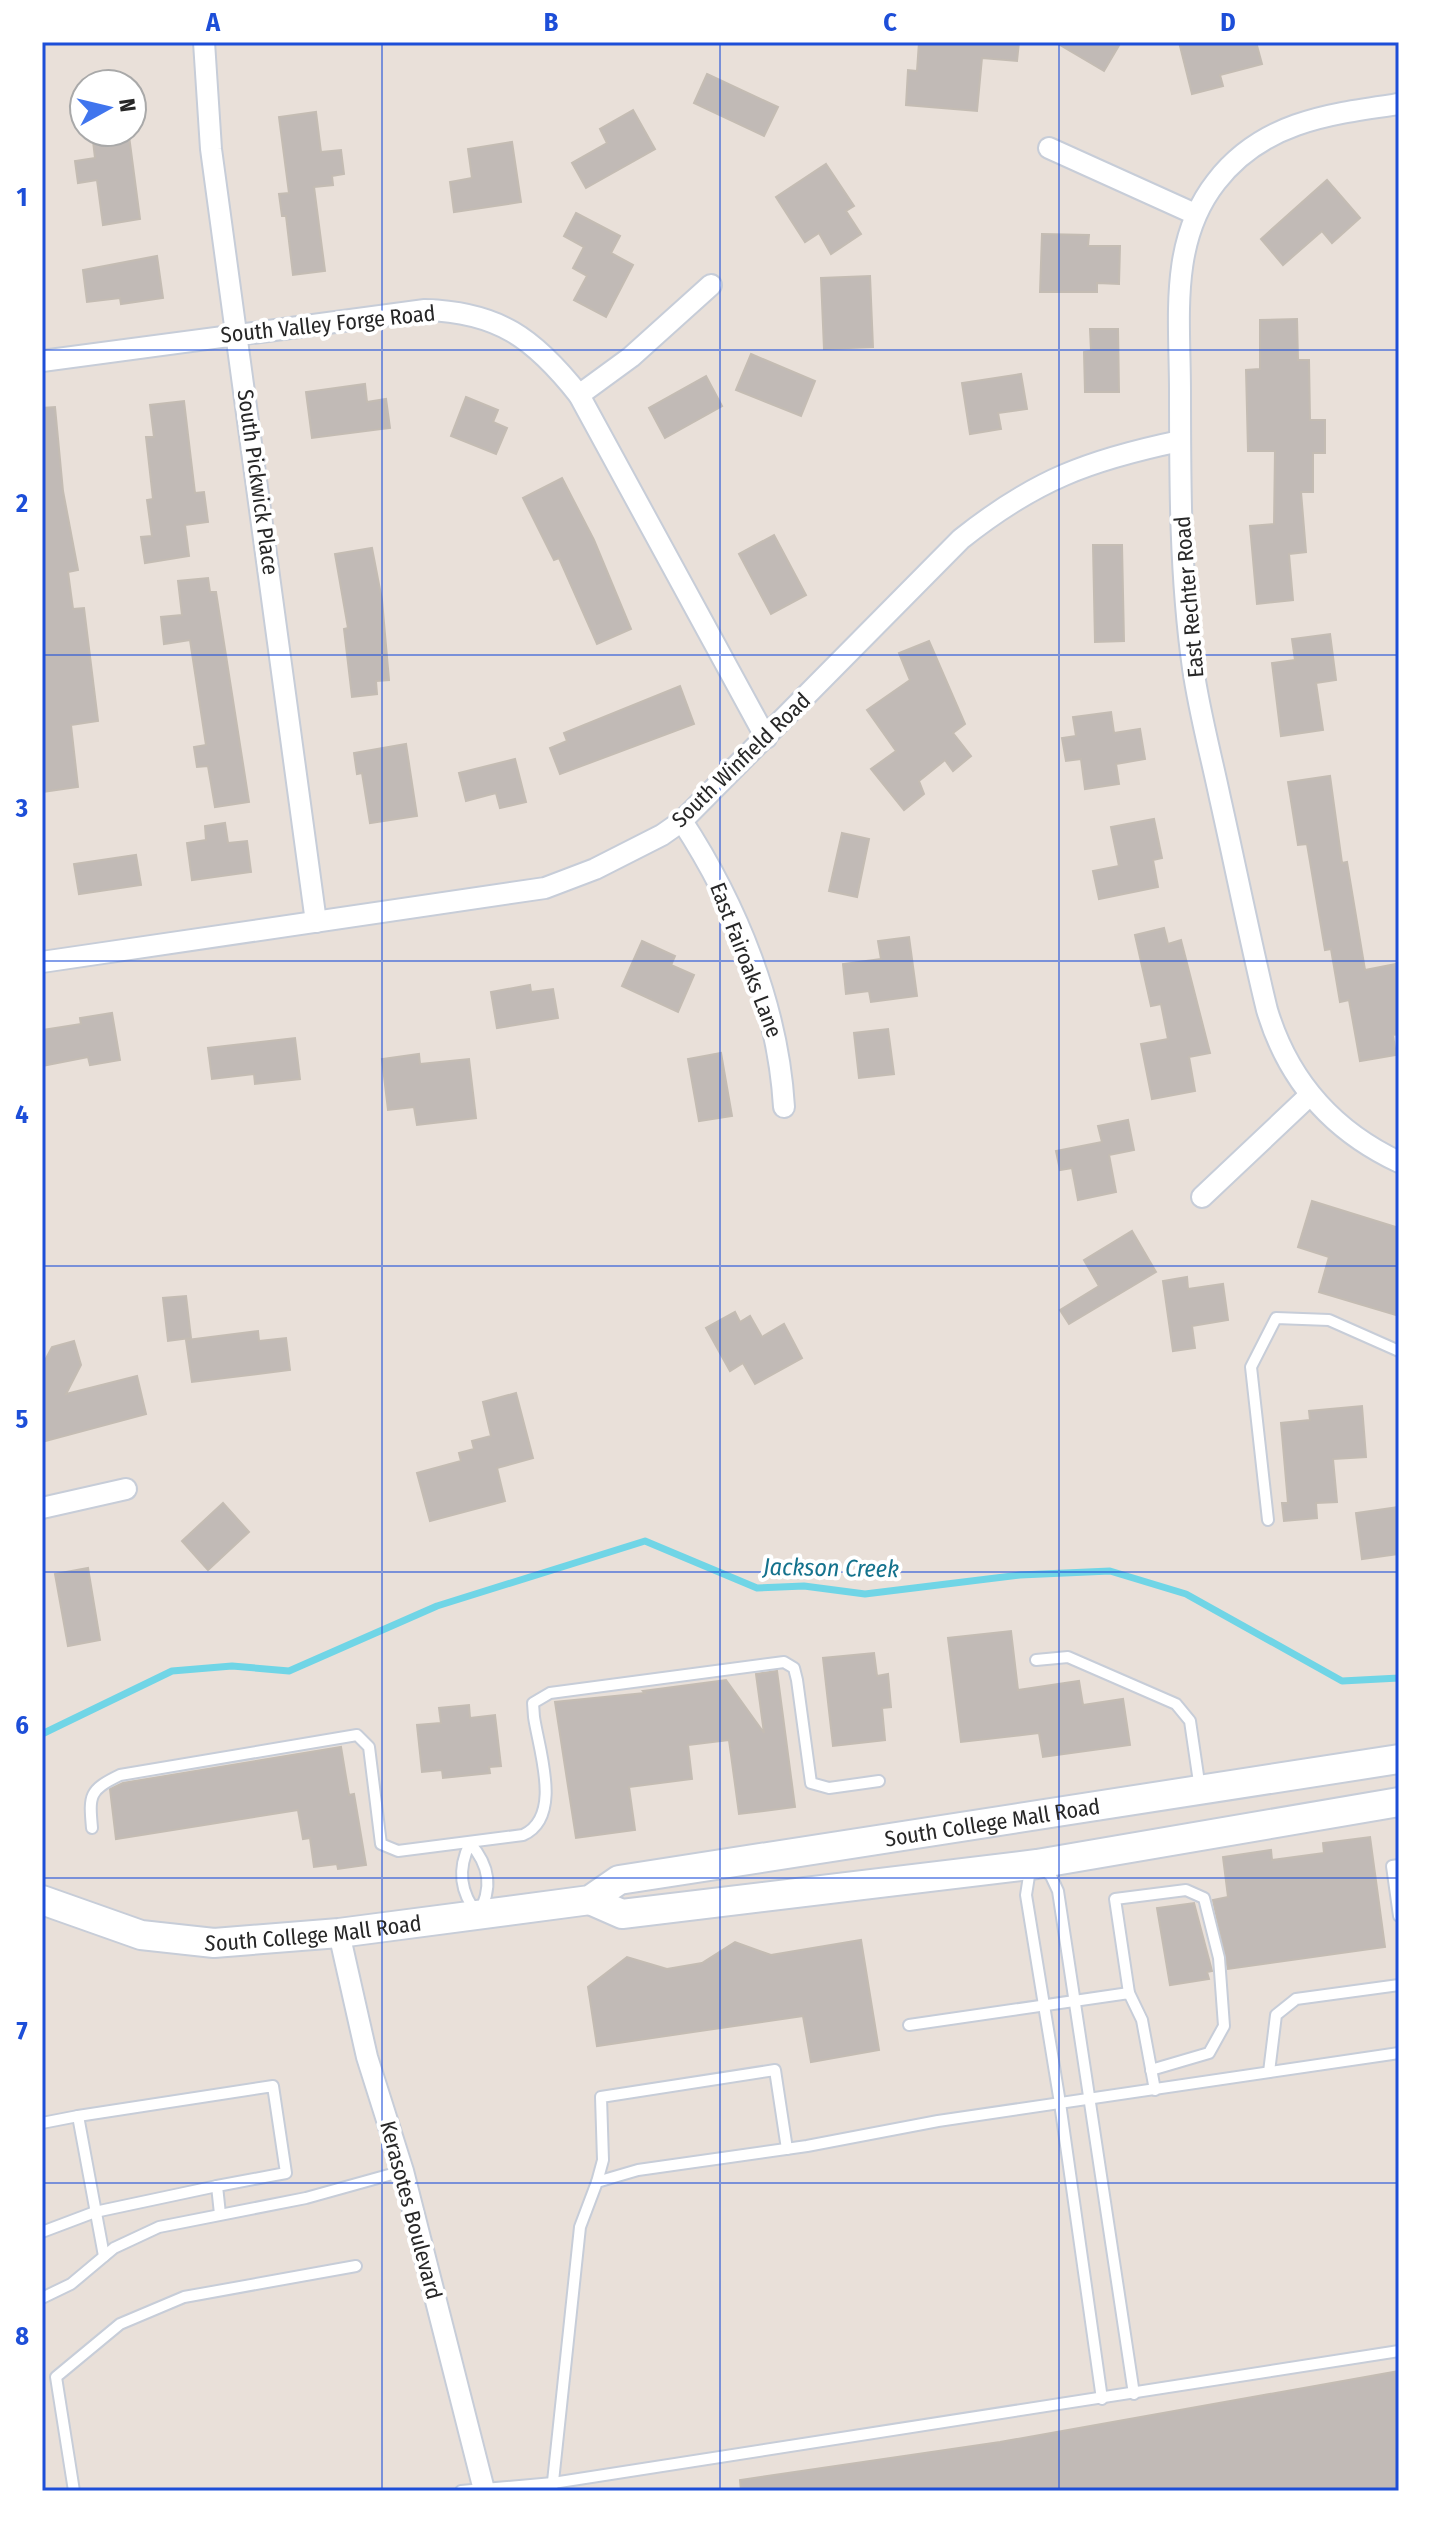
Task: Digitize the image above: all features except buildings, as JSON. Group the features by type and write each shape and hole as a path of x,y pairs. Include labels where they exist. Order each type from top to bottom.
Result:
{"main road":[{"name":"South College Mall Road","path":"42,1900 141,1935 200,1942 339,1933 590,1900 619,1880 1399,1759"},
{"name":"South College Mall Road","path":"590,1900 622,1914 1037,1864 1399,1802"},
{"path":"1031,1818 1037,1864"}],"street":[{"name":"South Pickwick Place","path":"204,42 211,149 295,744 316,922"},
{"name":"East Rechter Road","path":"1399,104 1308,120 1261,138 1217,181 1195,214 1179,279 1184,582 1193,673 1267,1010 1286,1061 1310,1095 1346,1132 1399,1162"},
{"path":"1049,148 1195,214"},
{"path":"579,395 631,357 711,285"},
{"name":"South Valley Forge Road","path":"42,361 397,312 467,312 494,322 525,341 561,373 579,395 766,738"},
{"name":"South Winfield Road","path":"42,962 545,888 608,863 682,821 961,539 996,511 1069,471 1118,454 1180,441"},
{"name":"East Fairoaks Lane","path":"682,821 711,869 736,924 772,1019 781,1060 784,1107"},
{"path":"1202,1197 1310,1095"},
{"path":"42,1508 126,1489"},
{"name":"Kerasotes Boulevard","path":"339,1933 367,2057 403,2171 483,2486"}],"lane":[{"path":"1268,1520 1251,1367 1276,1318 1329,1320 1399,1351"},
{"path":"1036,1660 1068,1657 1176,1704 1190,1721 1200,1791"},
{"path":"92,1828 89,1800 98,1786 120,1775 357,1735 369,1747 381,1844 398,1851 523,1835 535,1829 543,1819 546,1804 533,1703 550,1693 784,1662 794,1668 797,1680 811,1783 829,1788 879,1781"},
{"path":"470,1843 485,1860 489,1895 478,1915 465,1898 460,1863 470,1843"},
{"path":"1102,2399 1060,2103 1026,1895 1029,1876 1037,1864 1051,1876 1058,1891 1134,2394"},
{"path":"1399,1865 1392,1866 1399,1916"},
{"path":"1151,2070 1209,2053 1224,2026 1219,1958 1204,1898 1186,1890 1115,1899 1129,1993 1142,2020 1151,2070 1155,2090"},
{"path":"1269,2072 1276,2015 1296,1999 1399,1985"},
{"path":"909,2025 1129,1993"},
{"path":"597,2182 638,2170 787,2149 938,2121 1399,2053"},
{"path":"552,2487 580,2227 603,2160 601,2097 775,2070 787,2149"},
{"path":"42,2123 273,2086 286,2173 95,2212 42,2232"},
{"path":"78,2116 104,2256"},
{"path":"42,2298 71,2284 104,2256 159,2227 306,2198 403,2171"},
{"path":"217,2186 220,2214"},
{"path":"74,2491 56,2377 120,2324 184,2297 356,2266"},
{"path":"461,2491 483,2486 552,2487 1399,2351"}],"waterway":[{"name":"Jackson Creek","path":"42,1734 172,1671 232,1666 289,1671 437,1606 645,1541 757,1588 804,1586 865,1594 1020,1575 1110,1571 1186,1594 1342,1681 1399,1678"}]}
